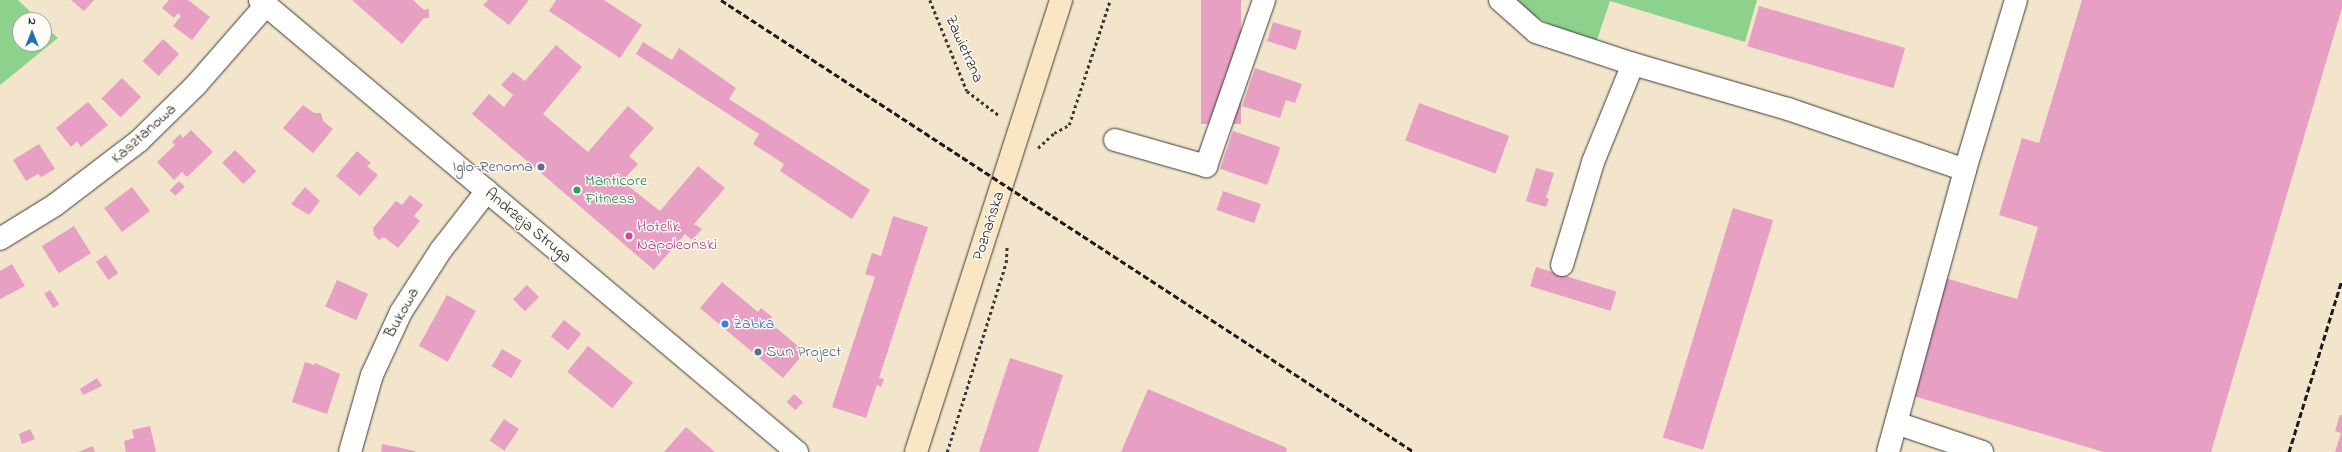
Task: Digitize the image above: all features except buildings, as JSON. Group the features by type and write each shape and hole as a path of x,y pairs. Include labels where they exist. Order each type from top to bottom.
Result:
{"main road":[{"name":"Poznańska","path":"916,452 1020,132 1060,0"}],"street":[{"path":"1115,140 1206,166 1264,0"},
{"path":"1500,0 1536,32 1632,64 1788,109 1965,170"},
{"path":"1888,452 1965,170 2016,0"},
{"name":"Andrzeja Struga","path":"263,3 797,452"},
{"name":"Kasztanowa","path":"0,239 72,194 139,141 196,85 263,3"},
{"path":"1562,264 1593,162 1632,64"},
{"name":"Bukowa","path":"350,452 372,375 401,312 441,250 487,191"},
{"path":"1896,423 1982,452"}],"path":[{"name":"Zawietrzna","path":"930,0 967,91 1020,132"},
{"path":"1036,151 1042,142 1069,125 1110,0"},
{"path":"947,452 1006,263 1007,239"}],"green space":[{"path":"0,0 18,0 31,12 12,12 12,52 41,52 0,85"},
{"path":"1517,0 1757,0 1745,42 1610,1 1597,40 1557,28 1530,14"},
{"path":"52,32 58,38 52,43"}],"railway":[{"path":"721,0 1414,452"},
{"path":"2289,452 2342,280"}],"place":[{"name":"Iglo-Renoma","path":"541,167"},
{"name":"Manticore Fitness","path":"577,190"},
{"name":"Hotelik Napoleoński","path":"629,236"},
{"name":"Żabka","path":"725,324"},
{"name":"Sun Project","path":"758,352"}]}
